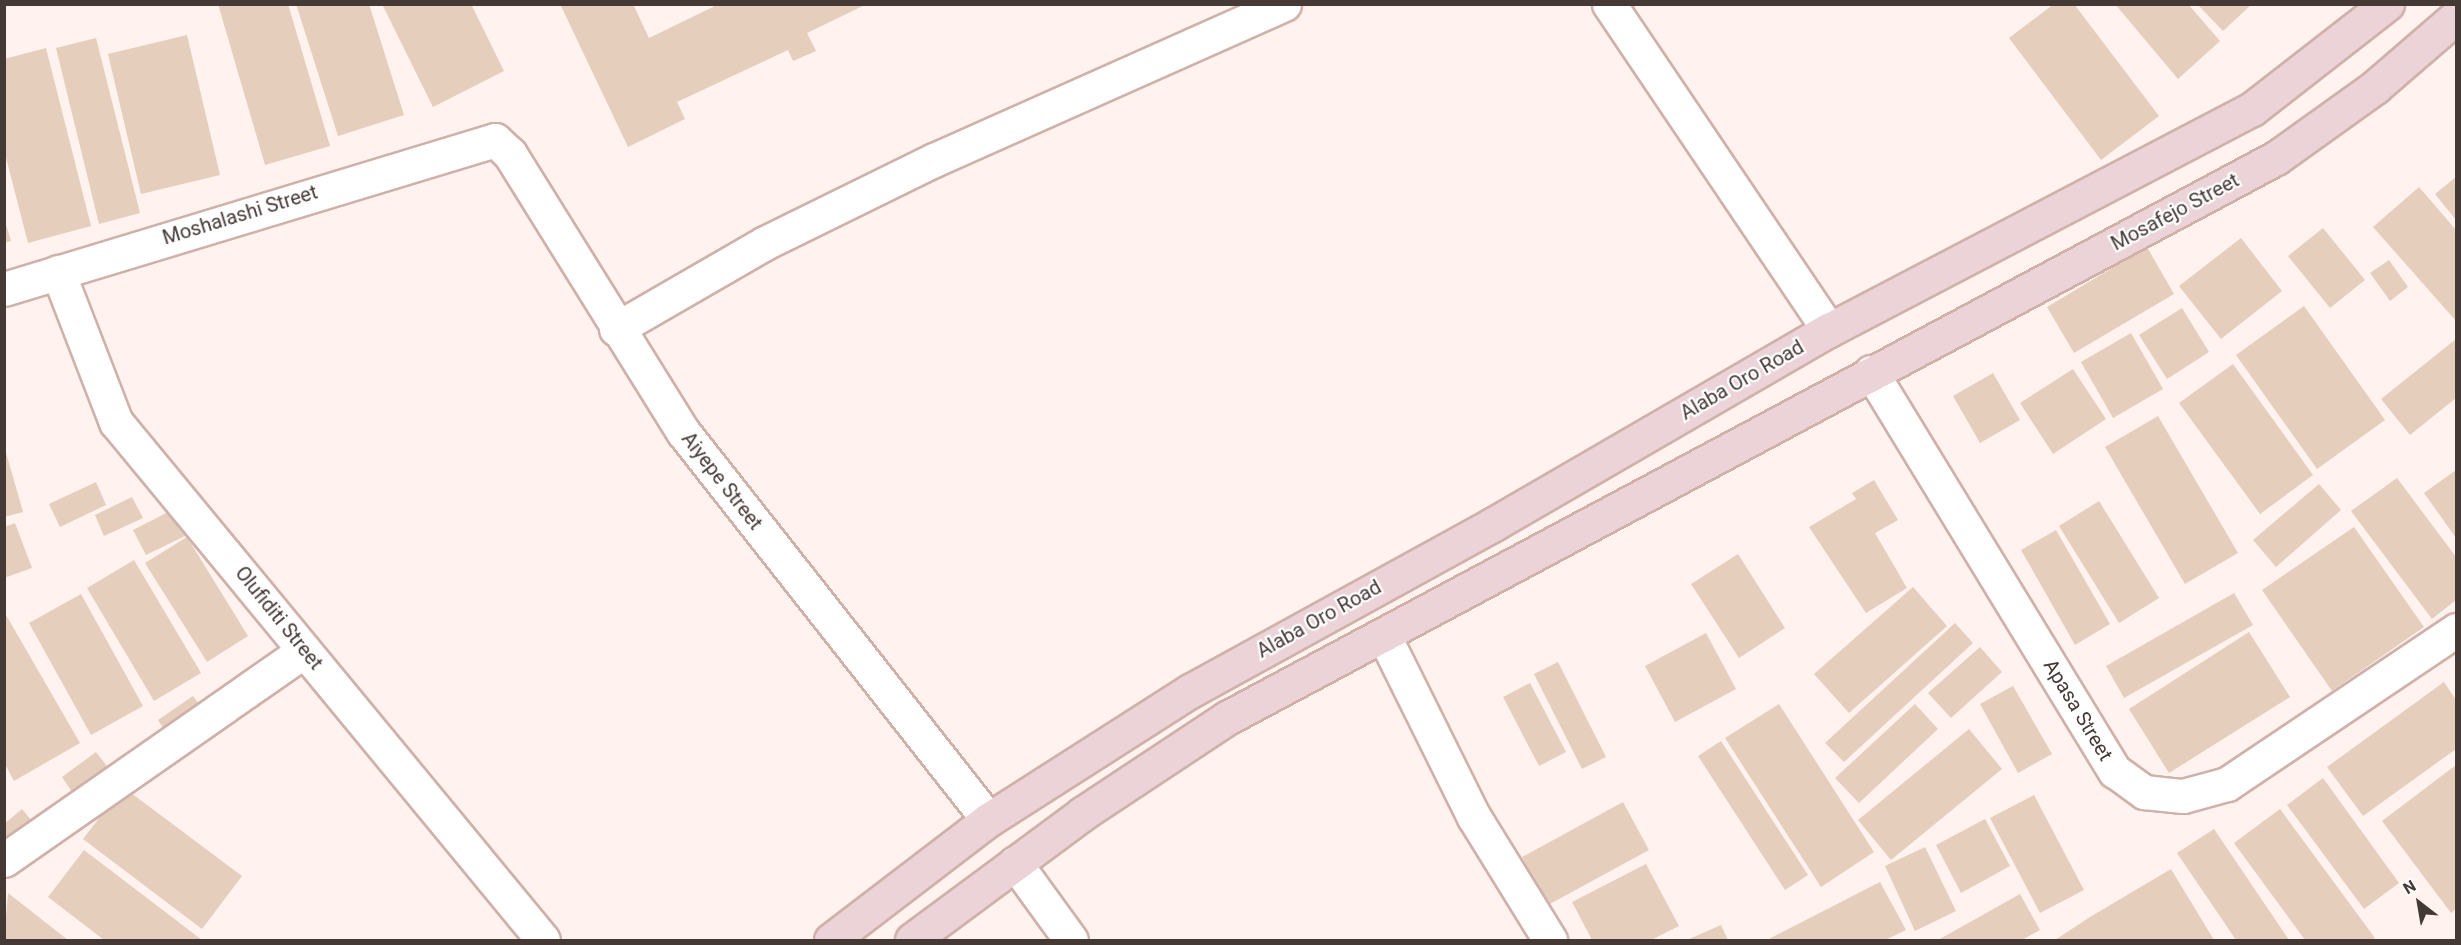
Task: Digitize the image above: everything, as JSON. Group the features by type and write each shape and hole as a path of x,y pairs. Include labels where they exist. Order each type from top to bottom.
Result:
{"main road":[{"path":"1828,330 2253,109 2386,4"},
{"name":"Mosafejo Street","path":"1871,372 2276,158 2375,87 2457,17"},
{"name":"Alaba Oro Road","path":"831,940 988,820 1190,691 1492,525 1828,330"},
{"path":"912,940 1015,863 1227,718 1384,636 1871,372"},
{"path":"1492,525 1516,565"}],"street":[{"path":"616,329 765,243 924,165 1284,4"},
{"path":"1609,4 1828,330"},
{"name":"Aiyepe Street","path":"475,141 495,140 510,154 616,329 684,433 988,820"},
{"name":"Moshalashi Street","path":"4,289 475,141"},
{"name":"Olufiditi Street","path":"58,272 116,422 543,940"},
{"name":"Apasa Street","path":"1871,372 2115,771 2144,792 2183,796 2227,784 2455,635"},
{"path":"1384,636 1474,817 1550,940"},
{"path":"4,860 304,651"},
{"path":"1015,863 1071,940"}],"building":[{"path":"218,4 288,4 330,146 265,165"},
{"path":"296,4 369,4 404,115 338,136"},
{"path":"382,4 471,4 504,71 433,107"},
{"path":"560,4 633,4 649,38 719,4 867,4 807,33 816,51 793,61 788,50 677,102 685,119 628,147"},
{"path":"2054,4 2074,4 2159,116 2101,160 2009,38"},
{"path":"2115,4 2188,4 2220,41 2178,79"},
{"path":"2197,4 2252,4 2223,31"},
{"path":"187,35 220,175 141,194 108,54"},
{"path":"96,38 140,213 99,224 56,48"},
{"path":"46,48 91,226 28,243 4,150 4,59"},
{"path":"2456,177 2456,220 2435,194"},
{"path":"2419,187 2456,230 2456,321 2373,227"},
{"path":"4,218 11,241 4,243"},
{"path":"2323,228 2365,280 2330,308 2288,256"},
{"path":"2241,238 2282,291 2221,339 2179,286"},
{"path":"2147,247 2174,294 2074,353 2047,307"},
{"path":"2389,260 2408,287 2390,301 2370,273"},
{"path":"2304,306 2385,420 2317,469 2236,355"},
{"path":"2182,308 2209,352 2167,379 2139,335"},
{"path":"2131,333 2163,389 2113,418 2081,362"},
{"path":"2456,339 2456,398 2410,435 2381,399"},
{"path":"2233,364 2313,475 2260,514 2179,403"},
{"path":"2073,369 2106,419 2053,454 2020,403"},
{"path":"1993,373 2020,420 1980,443 1953,396"},
{"path":"2158,416 2238,553 2185,584 2105,447"},
{"path":"4,450 23,512 4,517"},
{"path":"2456,470 2456,538 2424,493"},
{"path":"2397,478 2456,557 2456,600 2432,619 2351,511"},
{"path":"1874,480 1898,520 1875,533 1907,588 1866,613 1809,527 1856,499 1852,493"},
{"path":"96,482 106,505 60,527 49,504"},
{"path":"2319,484 2341,510 2276,567 2253,540"},
{"path":"132,497 143,518 104,536 95,515"},
{"path":"2099,501 2159,598 2119,623 2059,526"},
{"path":"174,509 187,535 146,555 133,530"},
{"path":"15,523 32,568 4,578 4,527"},
{"path":"2354,527 2424,627 2332,691 2262,590"},
{"path":"2056,530 2110,624 2075,645 2021,550"},
{"path":"187,537 248,636 207,662 145,563"},
{"path":"1738,554 1785,628 1739,658 1691,584"},
{"path":"134,560 201,673 154,701 87,588"},
{"path":"1913,587 1947,626 1849,713 1814,674"},
{"path":"2234,593 2253,625 2124,698 2106,666"},
{"path":"81,594 143,706 91,735 29,623"},
{"path":"6,615 80,743 14,781 5,764"},
{"path":"1955,623 1973,643 1844,762 1825,743"},
{"path":"2249,632 2290,697 2169,773 2129,709"},
{"path":"1706,633 1736,689 1675,722 1645,666"},
{"path":"1980,647 2002,672 1951,718 1928,693"},
{"path":"1558,662 1606,757 1582,769 1534,674"},
{"path":"2444,682 2456,700 2456,749 2363,816 2327,767"},
{"path":"1530,683 1566,752 1539,766 1503,697"},
{"path":"2013,686 2052,754 2018,773 1980,704"},
{"path":"193,696 205,712 169,737 158,720"},
{"path":"1779,704 1874,852 1821,887 1725,738"},
{"path":"1915,704 1938,729 1859,803 1835,778"},
{"path":"1969,729 2002,769 1891,860 1858,820"},
{"path":"1721,741 1808,875 1785,890 1698,756"},
{"path":"96,752 110,770 74,795 62,777"},
{"path":"2456,765 2456,909 2451,913 2382,821"},
{"path":"2323,778 2399,883 2364,909 2287,805"},
{"path":"123,787 242,876 202,929 83,839"},
{"path":"2034,795 2084,890 2040,913 1990,818"},
{"path":"1623,802 1649,850 1548,905 1522,857"},
{"path":"22,809 37,827 4,855 4,824"},
{"path":"2280,809 2375,938 2371,940 2305,940 2234,843"},
{"path":"1985,819 2010,866 1961,893 1936,845"},
{"path":"2214,829 2289,940 2236,940 2177,853"},
{"path":"1925,847 1956,911 1915,931 1885,866"},
{"path":"84,850 202,940 104,940 48,897"},
{"path":"1646,864 1679,926 1651,940 1592,940 1572,902"},
{"path":"2171,869 2214,940 2055,940 2090,917"},
{"path":"1880,882 1906,930 1885,940 1767,940"},
{"path":"8,893 68,940 4,940"},
{"path":"2020,894 2040,930 2022,940 1938,940"},
{"path":"1721,925 1728,940 1687,940"}]}
